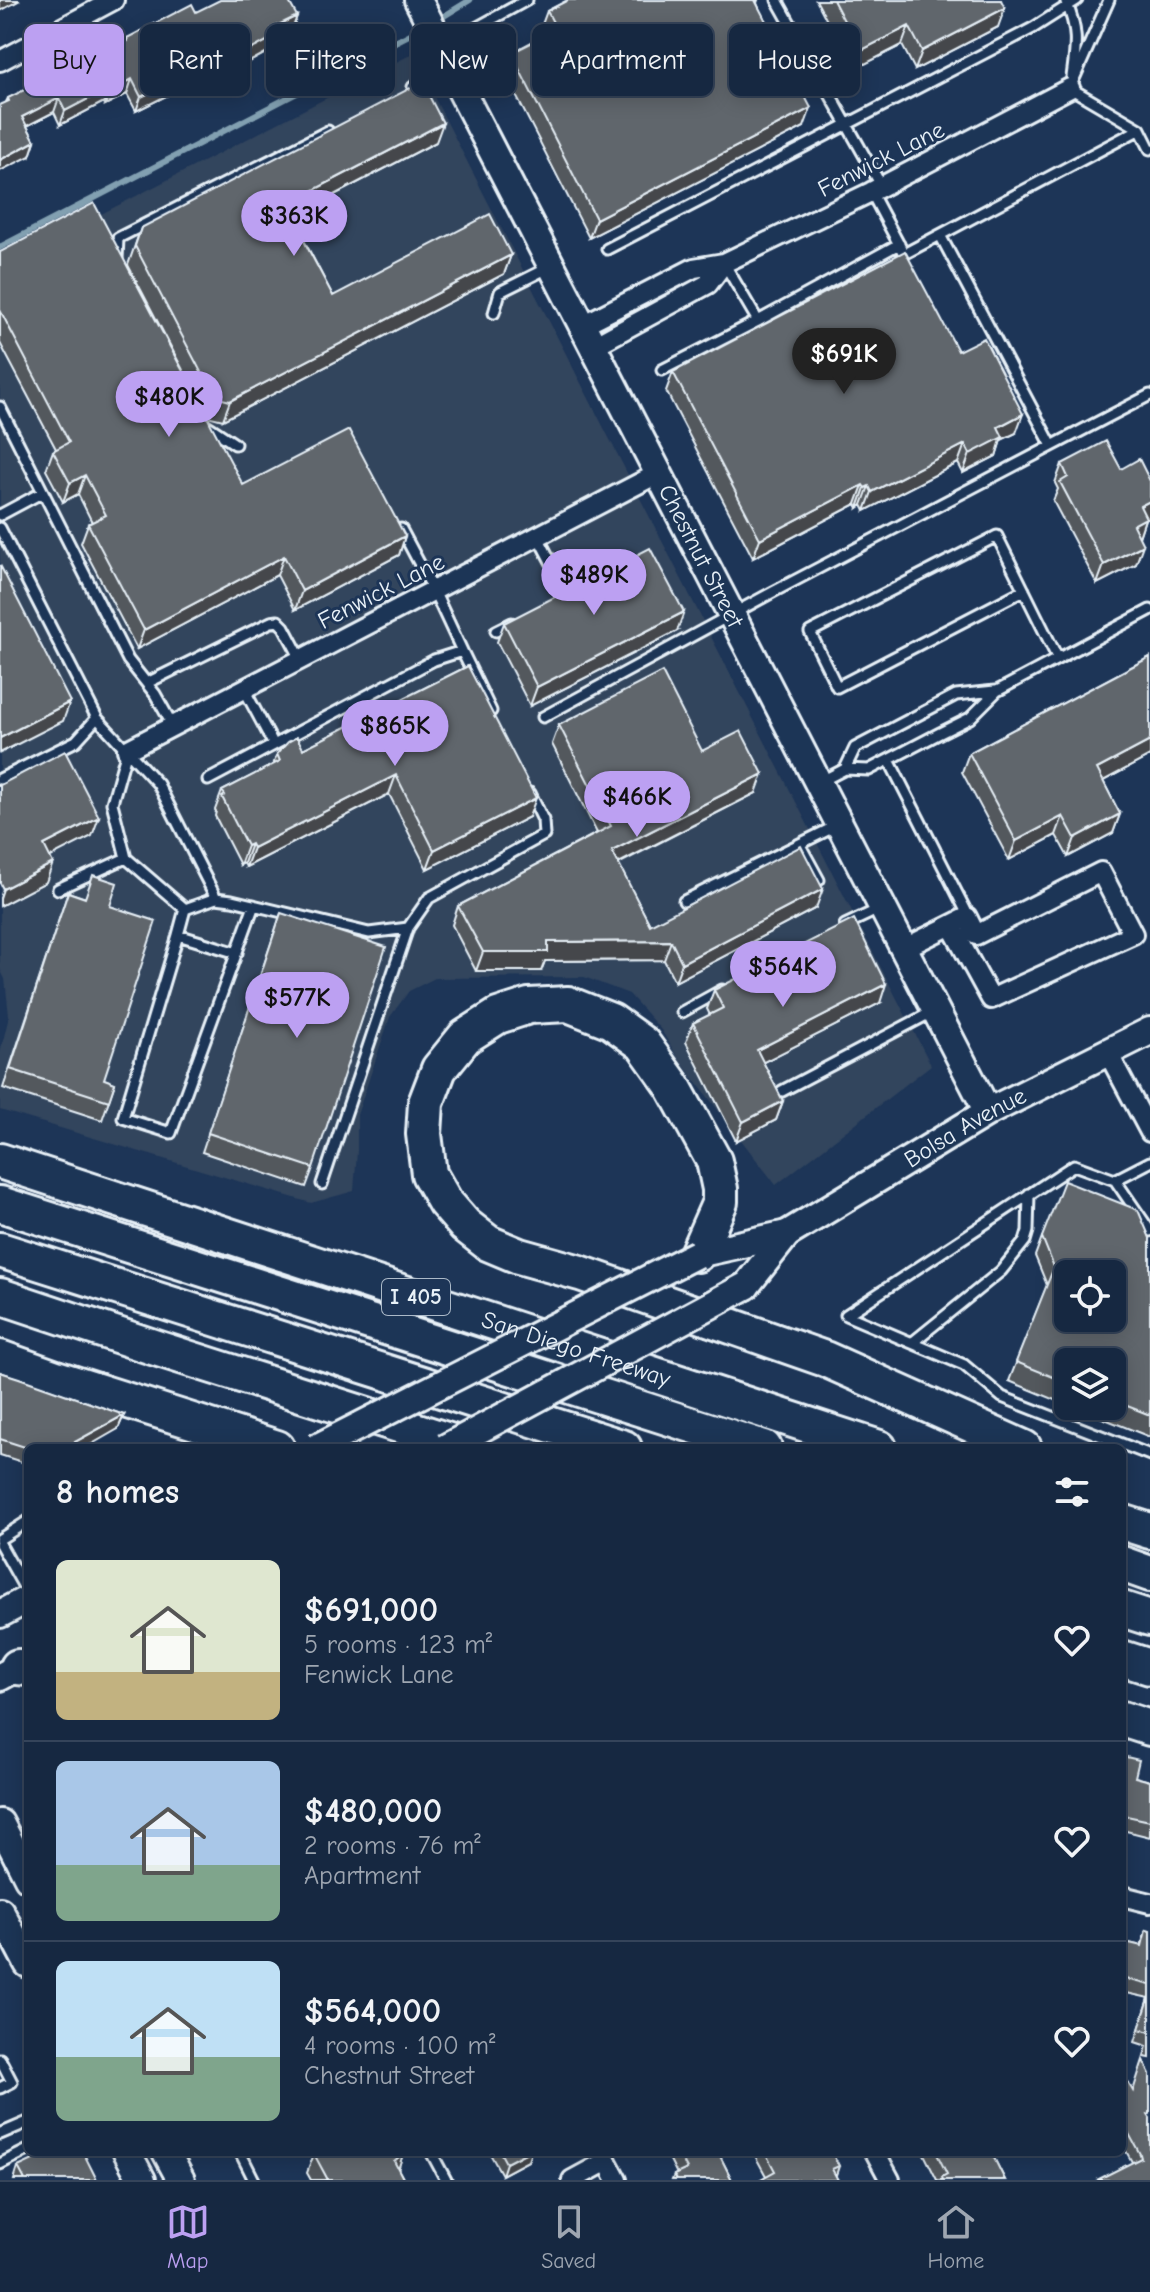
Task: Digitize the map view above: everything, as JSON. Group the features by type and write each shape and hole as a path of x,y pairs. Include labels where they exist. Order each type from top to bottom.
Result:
{"highway":[{"path":"697,1254 720,1202 719,1180 714,1161 673,1086 643,1044 611,1021 568,1004 529,1006 498,1016 465,1037 439,1069 426,1103 424,1134 429,1174 445,1202 465,1225 488,1243 825,1359 1015,1444"},
{"name":"San Diego Freeway","path":"0,1161 841,1441"},
{"path":"0,1204 751,1444"},
{"path":"7,1253 611,1444"},
{"path":"0,1296 458,1444"},
{"path":"0,1358 264,1444"},
{"path":"1126,1565 1150,1574"},
{"path":"1126,1610 1150,1618"},
{"path":"1126,1659 1150,1667"},
{"path":"1126,1720 1150,1728"}],"main road":[{"name":"Chestnut Street","path":"418,0 430,24"},
{"name":"Chestnut Street","path":"465,96 550,267 988,1112"},
{"name":"Bolsa Avenue","path":"324,1444 697,1254 787,1234 988,1112 1150,1031"},
{"name":"Bolsa Avenue","path":"452,1444 746,1286 787,1234"},
{"path":"0,1614 24,1599"},
{"path":"0,1823 24,1870"},
{"path":"0,1911 24,1956"},
{"path":"129,2156 142,2180"},
{"path":"168,2156 181,2180"}],"street":[{"path":"0,61 114,0"},
{"name":"Fenwick Lane","path":"587,337 708,284 724,263 876,190 1070,88"},
{"name":"Fenwick Lane","path":"127,750 657,474"},
{"path":"1101,872 1133,934 991,999 959,921 976,935 1101,872"},
{"path":"903,949 959,921"},
{"path":"1108,1053 1149,1126"},
{"path":"1126,1897 1150,1903"},
{"path":"572,2180 605,2156 617,2180"},
{"path":"877,2156 890,2180"}],"lane":[{"path":"487,24 527,0"},
{"path":"777,0 846,125 904,254 1140,129"},
{"path":"1070,88 1109,0"},
{"path":"607,249 1033,28 1070,2 1077,38 1070,88"},
{"path":"401,93 411,83"},
{"path":"1070,88 1140,129 1150,149"},
{"path":"124,274 117,261 118,238 336,127"},
{"path":"940,235 1052,446"},
{"path":"662,370 899,244"},
{"path":"724,263 758,321"},
{"path":"494,313 500,292 550,267"},
{"path":"543,717 730,615 1150,395"},
{"path":"0,407 128,660 155,694 173,726"},
{"path":"195,409 202,423 235,444"},
{"path":"0,515 43,492"},
{"path":"394,516 434,591 496,721"},
{"path":"0,528 97,718 158,784 216,898"},
{"path":"1024,590 837,687 810,632 997,536 1024,590 1057,657"},
{"path":"538,537 568,594"},
{"path":"556,600 581,587"},
{"path":"817,783 845,769 869,770 970,718 997,691 1150,610"},
{"path":"496,631 520,618"},
{"path":"147,683 271,622 278,621 284,627 301,659"},
{"path":"208,780 434,660 462,651"},
{"path":"244,689 274,745"},
{"path":"845,769 855,748 956,695 997,691"},
{"path":"0,779 76,741 97,718"},
{"path":"127,750 112,803 126,858 185,909"},
{"path":"889,760 965,909 959,921"},
{"path":"322,1184 408,928 429,898 544,835 543,820 523,777"},
{"path":"684,901 839,825"},
{"path":"799,844 819,880"},
{"path":"58,889 126,858"},
{"path":"185,909 216,898 369,933 408,928"},
{"path":"185,909 123,1118 171,1133 254,905"},
{"path":"840,927 882,907"},
{"path":"178,935 237,953"},
{"path":"682,1012 735,983"},
{"path":"782,1091 935,1011"},
{"path":"1115,1180 1150,1162"},
{"path":"1122,1444 1002,1397 964,1365 846,1315 1074,1165 1115,1180 1150,1231"},
{"path":"913,1342 1001,1271 1025,1241 1029,1194"},
{"path":"1126,1446 1150,1455"},
{"path":"24,1524 0,1541 24,1588"},
{"path":"0,2059 12,2082 0,2088"},
{"path":"0,2134 24,2124"},
{"path":"0,2164 24,2152"},
{"path":"242,2156 254,2180"},
{"path":"433,2156 446,2180"}],"shaded area":[{"path":"411,55 411,96 434,96 931,1065 776,1185 680,1061 661,1030 629,994 584,977 435,978 409,991 390,1017 357,1115 354,1191 311,1203 0,1110 0,1053 9,1016 5,979 0,969 0,266 330,96 395,96 395,63"}],"building":[{"path":"220,0 288,0 297,16 280,24 266,24 266,41 250,50 250,24 154,24 192,4 196,12"},
{"path":"568,0 755,0 767,24 729,24 729,96 805,96 811,108 596,219 533,96 713,96 713,24 554,24 547,11"},
{"path":"833,0 1001,0 1005,8 922,51 909,26 860,51 860,24 846,24"},
{"path":"140,31 140,95 132,79 124,83 124,43"},
{"path":"532,42 532,94 516,63 516,50"},
{"path":"411,88 411,96 429,96 443,123 285,205 333,296 490,214 511,255 230,401 214,397 135,246 141,228"},
{"path":"24,90 24,96 94,96 65,111 59,98 22,117 35,141 0,160 0,105 9,101 8,98"},
{"path":"94,203 243,485 349,430 405,536 302,591 284,556 144,630 88,524 106,515 85,475 70,483 53,451 69,442 0,310 0,252"},
{"path":"905,251 958,351 984,338 1023,414 998,427 1003,437 970,454 965,444 872,492 869,486 865,488 863,485 760,539 673,372"},
{"path":"1106,441 1121,469 1139,459 1150,481 1150,501 1140,506 1146,518 1133,525 1143,545 1104,565 1060,482 1068,477 1062,464"},
{"path":"650,548 684,612 537,687 504,623"},
{"path":"0,565 70,702 0,738"},
{"path":"1150,657 1150,741 1097,769 1120,814 1075,838 1063,816 1016,841 969,753"},
{"path":"468,666 536,798 434,850 396,775 253,848 251,844 247,846 222,797 225,795 222,791 280,761 277,754 297,737 303,749"},
{"path":"662,672 702,751 741,731 763,774 612,851 650,925 801,846 823,889 682,963 671,941 548,942 548,952 483,952 458,906 611,826 559,725"},
{"path":"65,751 99,817 44,845 53,863 3,889 0,883 0,785"},
{"path":"93,875 117,883 110,906 156,921 104,1079 115,1083 109,1101 10,1069 68,892 85,898"},
{"path":"281,913 386,947 313,1168 208,1133"},
{"path":"854,919 886,984 757,1050 783,1101 743,1122 693,1023 723,1008 714,990"},
{"path":"1064,1181 1138,1210 1150,1238 1150,1415 1126,1406 1126,1348 1054,1348 1054,1377 1016,1362 1054,1267 1042,1237"},
{"path":"0,1372 124,1415 71,1444 24,1444 24,1447 0,1439"},
{"path":"1126,1757 1139,1760 1135,1777 1150,1781 1150,1821 1126,1816"},
{"path":"1146,1930 1150,1931 1150,1985 1126,1979 1126,1942 1142,1946"},
{"path":"1150,1996 1150,2032 1139,2029"},
{"path":"1143,2060 1150,2074 1150,2180 1097,2180 1141,2158 1126,2128 1126,2079 1133,2091"},
{"path":"41,2156 85,2156 97,2180 25,2180 18,2167"},
{"path":"315,2156 400,2156 394,2161 404,2180 328,2180"},
{"path":"502,2156 519,2156 506,2163"},
{"path":"680,2156 720,2156 732,2180 677,2180 674,2175 687,2169"},
{"path":"767,2156 834,2156 839,2166 832,2169 838,2180 759,2180 775,2171"},
{"path":"938,2156 993,2156 1005,2180 943,2180 942,2177 947,2174"}],"waterway":[{"path":"436,21 470,0"},
{"path":"0,247 411,34"}]}
